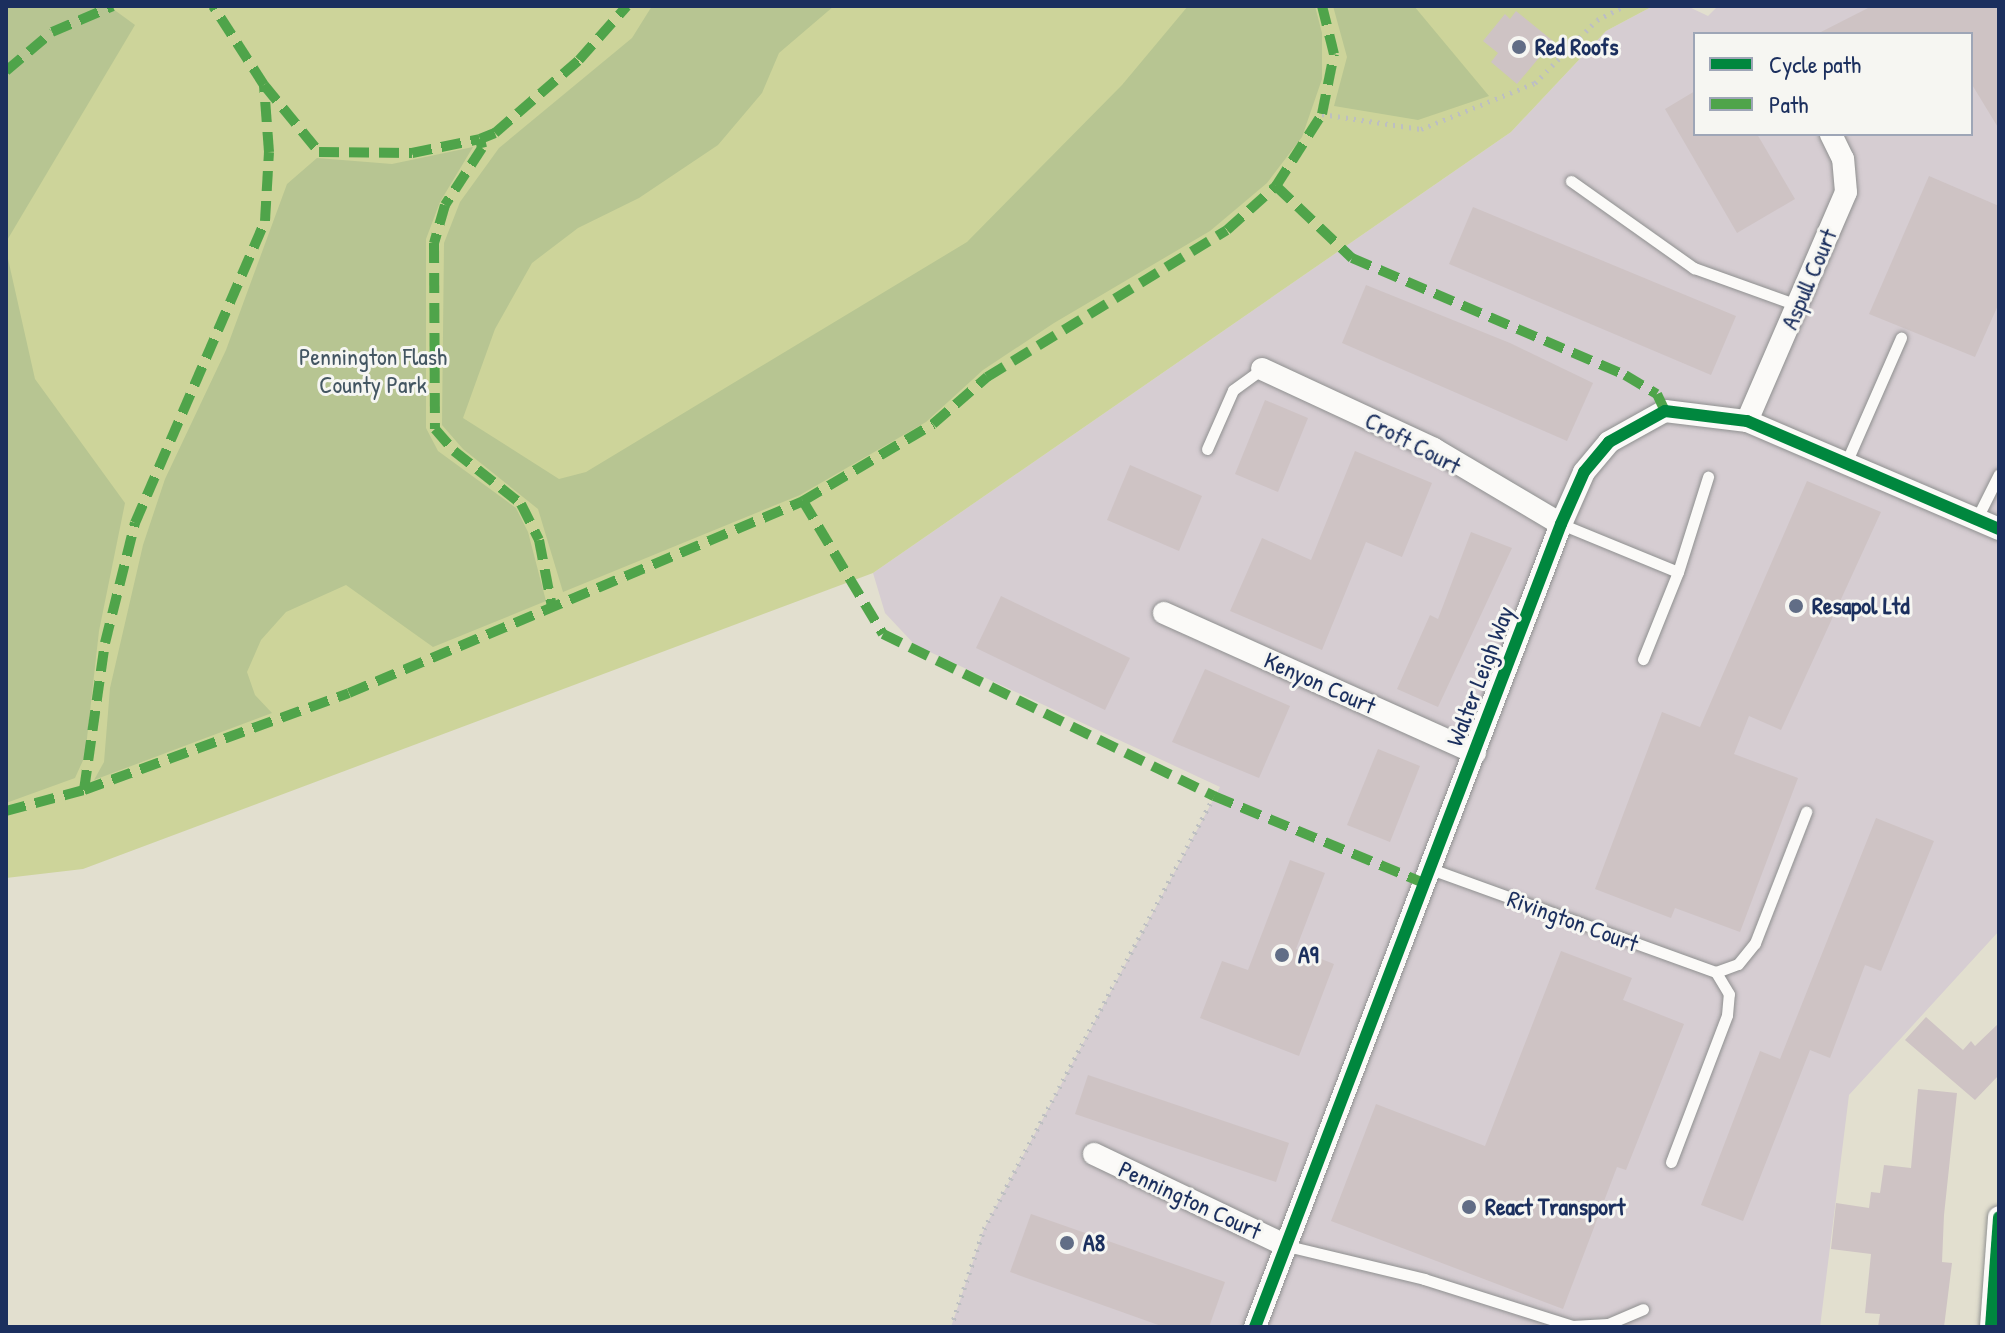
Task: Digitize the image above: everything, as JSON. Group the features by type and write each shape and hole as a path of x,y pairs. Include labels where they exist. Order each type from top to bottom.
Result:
{"street":[{"name":"Aspull Court","path":"1747,421 1846,192 1843,159 1832,136"},
{"name":"Croft Court","path":"1262,369 1434,449 1561,524"},
{"name":"Walter Leigh Way","path":"1255,1327 1561,524 1584,472 1609,442 1636,424 1665,411 1747,421 1999,529"},
{"name":"Kenyon Court","path":"1164,613 1475,753"},
{"name":"Pennington Court","path":"1094,1154 1287,1246"},
{"path":"1994,1316 1999,1217"}],"lane":[{"path":"1571,181 1694,268 1797,305"},
{"path":"1846,463 1901,338"},
{"path":"1207,449 1233,390 1262,369"},
{"path":"1976,520 1999,474"},
{"path":"1643,659 1678,572 1708,477"},
{"path":"1561,524 1678,572"},
{"path":"1671,1162 1727,1015 1729,994 1716,972 1738,964 1755,943 1806,812"},
{"name":"Rivington Court","path":"1431,869 1716,972"},
{"path":"1287,1246 1424,1279 1572,1326 1608,1324 1643,1309"}],"path":[{"path":"1322,114 1421,129 1535,83 1597,20 1624,6"},
{"path":"951,1327 984,1229 1214,796"}],"shaded area":[{"path":"1653,6 1687,6 1708,16 1718,6 1999,6 1999,931 1849,1095 1820,1327 951,1327 984,1229 1220,787 915,645 885,613 873,573 1511,132 1606,31"}],"green space":[{"name":"Pennington Flash County Park","path":"6,6 1653,6 1606,31 1511,132 873,573 83,869 6,878"},
{"path":"6,6 109,6 135,25 6,242"},
{"path":"652,6 834,6 779,53 762,93 718,145 639,198 578,228 532,263 495,329 463,418 559,479 586,472 967,242 1122,85 1188,6 1315,6 1322,33 1322,79 1302,137 1267,183 1210,231 1054,323 983,370 926,422 800,495 563,592 538,509 463,449 442,425 444,243 460,202 499,148 632,38"},
{"path":"1333,6 1414,6 1489,96 1418,120 1334,106 1347,57"},
{"path":"473,147 440,202 426,239 426,428 438,451 516,508 528,532 546,601 433,647 346,585 286,612 261,640 247,672 255,695 272,713 94,780 104,762 110,688 143,545 165,479 226,350 287,184 317,158 392,164"},
{"path":"6,250 35,379 125,503 99,631 85,756 75,778 6,803"}],"building":[{"path":"1872,6 1999,6 1999,129 1973,86 1973,32 1821,32"},
{"name":"Red Roofs","path":"1516,11 1553,41 1517,84 1491,62 1498,53 1483,41 1505,14 1510,19"},
{"path":"1693,92 1693,136 1758,136 1795,199 1737,233 1665,109"},
{"path":"1929,176 1999,206 1999,303 1975,357 1869,314"},
{"path":"1473,207 1736,316 1711,375 1449,264"},
{"path":"1366,285 1510,343 1593,383 1567,441 1342,343"},
{"path":"1265,400 1308,418 1278,492 1235,474"},
{"path":"1355,451 1432,483 1402,557 1366,542 1322,650 1230,611 1262,538 1311,560"},
{"path":"1130,465 1202,496 1179,551 1107,520"},
{"path":"1807,481 1881,512 1781,730 1749,716 1734,754 1798,778 1740,932 1675,908 1671,918 1595,889 1662,712 1700,727"},
{"path":"1471,532 1512,548 1438,707 1397,689 1430,615 1438,619"},
{"path":"1001,596 1130,658 1105,710 976,648"},
{"path":"1205,669 1290,706 1259,778 1172,742"},
{"path":"1378,749 1420,766 1390,842 1347,825"},
{"path":"1876,818 1934,841 1881,971 1865,965 1830,1058 1810,1050 1743,1221 1701,1205 1760,1051 1780,1059"},
{"name":"A9","path":"1290,860 1325,873 1296,949 1334,964 1299,1056 1200,1018 1222,961 1248,970"},
{"path":"1561,951 1632,978 1623,1000 1684,1024 1626,1170 1617,1167 1563,1309 1331,1221 1376,1104 1485,1146"},
{"path":"1926,1017 1963,1050 1971,1041 1975,1046 1999,1023 1999,1075 1975,1100 1905,1040"},
{"path":"1088,1075 1289,1143 1276,1182 1075,1114"},
{"path":"1918,1089 1957,1093 1944,1215 1942,1262 1952,1263 1944,1327 1878,1327 1880,1314 1865,1313 1871,1254 1831,1249 1836,1203 1869,1208 1871,1192 1880,1193 1884,1165 1911,1168"},
{"name":"A8","path":"1031,1214 1225,1282 1209,1327 1164,1327 1010,1272"}],"marked path":[{"path":"6,71 52,32 113,6"},
{"path":"84,790 105,643 135,523 265,221 269,152 264,85 213,6"},
{"path":"264,85 319,152 412,153 480,139 495,133 579,60 627,6"},
{"path":"6,811 84,790 349,693 803,501 933,424 987,377 1227,230 1276,186 1322,114 1334,54 1322,6"},
{"path":"480,139 482,148 445,205 434,243 435,429 454,451 521,504 539,540 552,607"},
{"path":"1276,186 1352,258 1625,375 1657,394 1665,411"},
{"path":"803,501 883,634 1214,796 1426,884"}],"cycle path":[{"path":"1255,1327 1561,524 1584,472 1609,442 1665,411 1747,421 1999,529"},
{"path":"1991,1327 1999,1217"}],"place":[{"name":"Red Roofs","path":"1519,47"},
{"name":"Resapol Ltd","path":"1796,606"},
{"name":"A9","path":"1282,955"},
{"name":"React Transport","path":"1469,1207"},
{"name":"A8","path":"1067,1243"}]}
